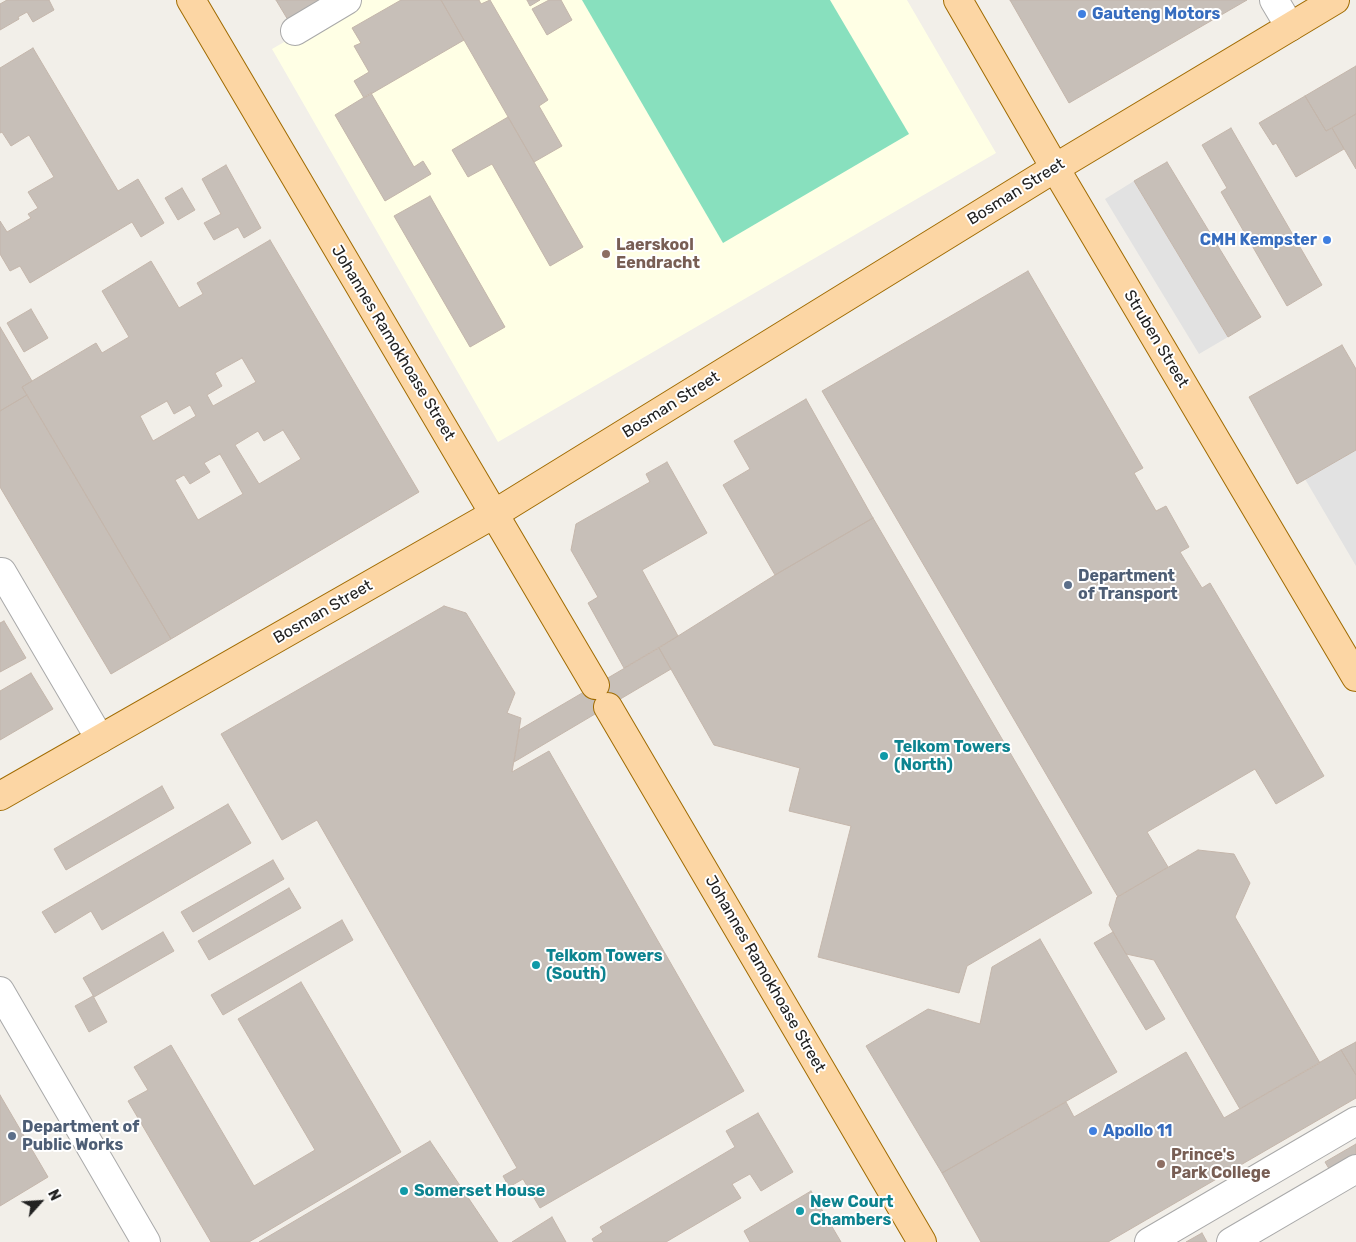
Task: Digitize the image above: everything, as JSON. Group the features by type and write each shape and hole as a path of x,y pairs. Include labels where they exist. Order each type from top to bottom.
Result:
{"main road":[{"name":"Johannes Ramokhoase Street","path":"190,0 922,1242"},
{"name":"Struben Street","path":"958,0 1055,168 1356,677"},
{"name":"Bosman Street","path":"0,796 494,514 1055,168 1335,0"}],"street":[{"path":"295,31 347,0"},
{"path":"1274,0 1290,27"},
{"path":"2,572 100,739"},
{"path":"0,991 146,1242"},
{"path":"1149,1242 1356,1121"},
{"path":"1182,1242 1356,1142"},
{"path":"1231,1242 1356,1169"},
{"path":"1264,1242 1356,1189"}],"shaded area":[{"name":"Laerskool Eendracht","path":"357,0 907,0 996,153 498,442 272,49"},
{"path":"1134,181 1228,337 1199,354 1105,199"},
{"path":"1356,450 1356,566 1305,479"}],"green space":[{"path":"582,0 830,0 909,134 723,243"}],"building":[{"path":"7,0 49,0 54,10 33,22 27,12 0,30 0,4"},
{"path":"276,0 333,0 291,25"},
{"path":"401,0 441,0 464,40 364,98 354,81 369,72 354,46 361,43 352,28"},
{"path":"441,0 479,0 481,4 490,0 548,100 539,106 562,146 534,162"},
{"path":"527,0 540,0 530,6"},
{"path":"549,0 561,0 572,20 547,35 532,9"},
{"path":"1010,0 1247,0 1069,103"},
{"path":"33,48 118,191 138,179 164,223 141,237 132,222 30,283 20,266 10,271 0,254 0,221 7,232 31,218 28,214 38,208 28,192 54,177 29,135 11,146 2,132 0,133 0,68"},
{"path":"1356,66 1356,114 1326,131 1305,96"},
{"path":"371,93 414,167 423,161 431,174 385,201 335,115"},
{"path":"1305,96 1326,131 1332,128 1344,149 1296,177 1276,143 1273,145 1259,123"},
{"path":"1356,114 1356,169 1332,128"},
{"path":"508,117 583,247 550,266 492,164 468,177 452,150"},
{"path":"1231,128 1322,285 1287,306 1221,192 1227,188 1202,145"},
{"path":"1167,162 1261,317 1228,337 1134,181"},
{"path":"226,165 261,228 244,238 238,227 214,240 204,223 221,214 202,179"},
{"path":"182,188 195,210 178,220 165,198"},
{"path":"430,196 505,327 470,347 394,216"},
{"path":"270,240 419,492 171,639 22,387 96,343 102,353 129,337 102,291 151,261 179,308 203,294 197,283","holes":["242,358 256,382 213,406 207,395 222,386 215,373","167,401 174,414 190,405 196,416 153,441 140,416","283,430 301,459 259,484 235,445 258,431 264,441","220,454 243,494 198,520 175,480 184,475 190,484 210,472 204,463"]},
{"name":"Department of Transport","path":"1028,271 1143,468 1134,473 1156,511 1166,506 1189,547 1180,552 1202,588 1210,583 1324,776 1276,804 1255,769 1147,832 1168,867 1118,897 822,391"},
{"path":"31,309 48,338 24,352 7,323"},
{"path":"0,327 32,381 22,387 27,395 0,411"},
{"path":"1342,345 1356,369 1356,450 1297,484 1249,397"},
{"path":"27,395 171,639 111,674 0,487 0,411"},
{"path":"806,399 873,518 775,575 723,485 750,469 734,441"},
{"path":"667,462 707,533 642,570 678,636 624,668 588,603 598,597 571,550 576,524 650,482 646,474"},
{"name":"Telkom Towers (North)","path":"873,518 1092,893 967,966 959,993 818,957 851,826 789,811 800,768 714,745 659,648 775,575"},
{"name":"Telkom Towers (South)","path":"444,606 466,613 515,693 507,713 521,718 512,772 549,751 744,1091 540,1208 523,1179 509,1187 503,1176 517,1168 317,820 282,840 221,734"},
{"path":"4,621 26,658 0,672 0,623"},
{"path":"659,648 671,669 514,762 519,730"},
{"path":"31,673 53,709 0,740 0,691"},
{"path":"162,786 174,808 66,870 54,849"},
{"path":"228,804 251,843 102,930 91,911 55,933 42,912"},
{"path":"1198,850 1234,854 1250,883 1235,917 1320,1063 1240,1109 1154,960 1126,954 1109,925 1117,897"},
{"path":"273,860 284,879 193,932 181,912"},
{"path":"289,888 301,908 209,960 198,941"},
{"path":"342,920 353,940 223,1015 211,995"},
{"path":"163,932 174,951 94,997 83,978"},
{"path":"1113,932 1165,1019 1146,1030 1094,943"},
{"path":"1040,939 1117,1072 942,1173 866,1046 928,1009 980,1024 992,967"},
{"path":"301,982 401,1152 249,1242 211,1242 128,1101 148,1090 134,1067 171,1045 254,1186 315,1150 238,1019"},
{"path":"93,996 107,1022 89,1032 75,1006"},
{"path":"1356,1042 1356,1075 1341,1050"},
{"path":"1341,1050 1356,1075 1356,1098 1108,1242 981,1242 942,1173 1066,1102 1074,1117 1186,1052 1224,1118"},
{"name":"Department of Public Works","path":"0,1095 48,1177 0,1206"},
{"path":"758,1113 793,1172 761,1191 750,1174 732,1184 741,1198 666,1242 594,1242 592,1239 603,1232 600,1227 735,1147 726,1131"},
{"name":"Somerset House","path":"430,1141 498,1242 259,1242"},
{"path":"1356,1144 1356,1165 1334,1177 1325,1162"},
{"name":"New Court Chambers","path":"811,1191 841,1242 750,1242 744,1231"},
{"path":"552,1217 566,1242 512,1242"},
{"path":"1202,1233 1207,1242 1186,1242"}],"place":[{"name":"Gauteng Motors","path":"1082,14"},
{"name":"CMH Kempster","path":"1327,240"},
{"name":"Laerskool Eendracht","path":"606,254"},
{"name":"Department of Transport","path":"1068,585"},
{"name":"Telkom Towers (North)","path":"884,756"},
{"name":"Telkom Towers (South)","path":"536,965"},
{"name":"Apollo 11","path":"1093,1131"},
{"name":"Department of Public Works","path":"12,1136"},
{"name":"Prince's Park College","path":"1161,1164"},
{"name":"Somerset House","path":"404,1191"},
{"name":"New Court Chambers","path":"800,1211"}]}
